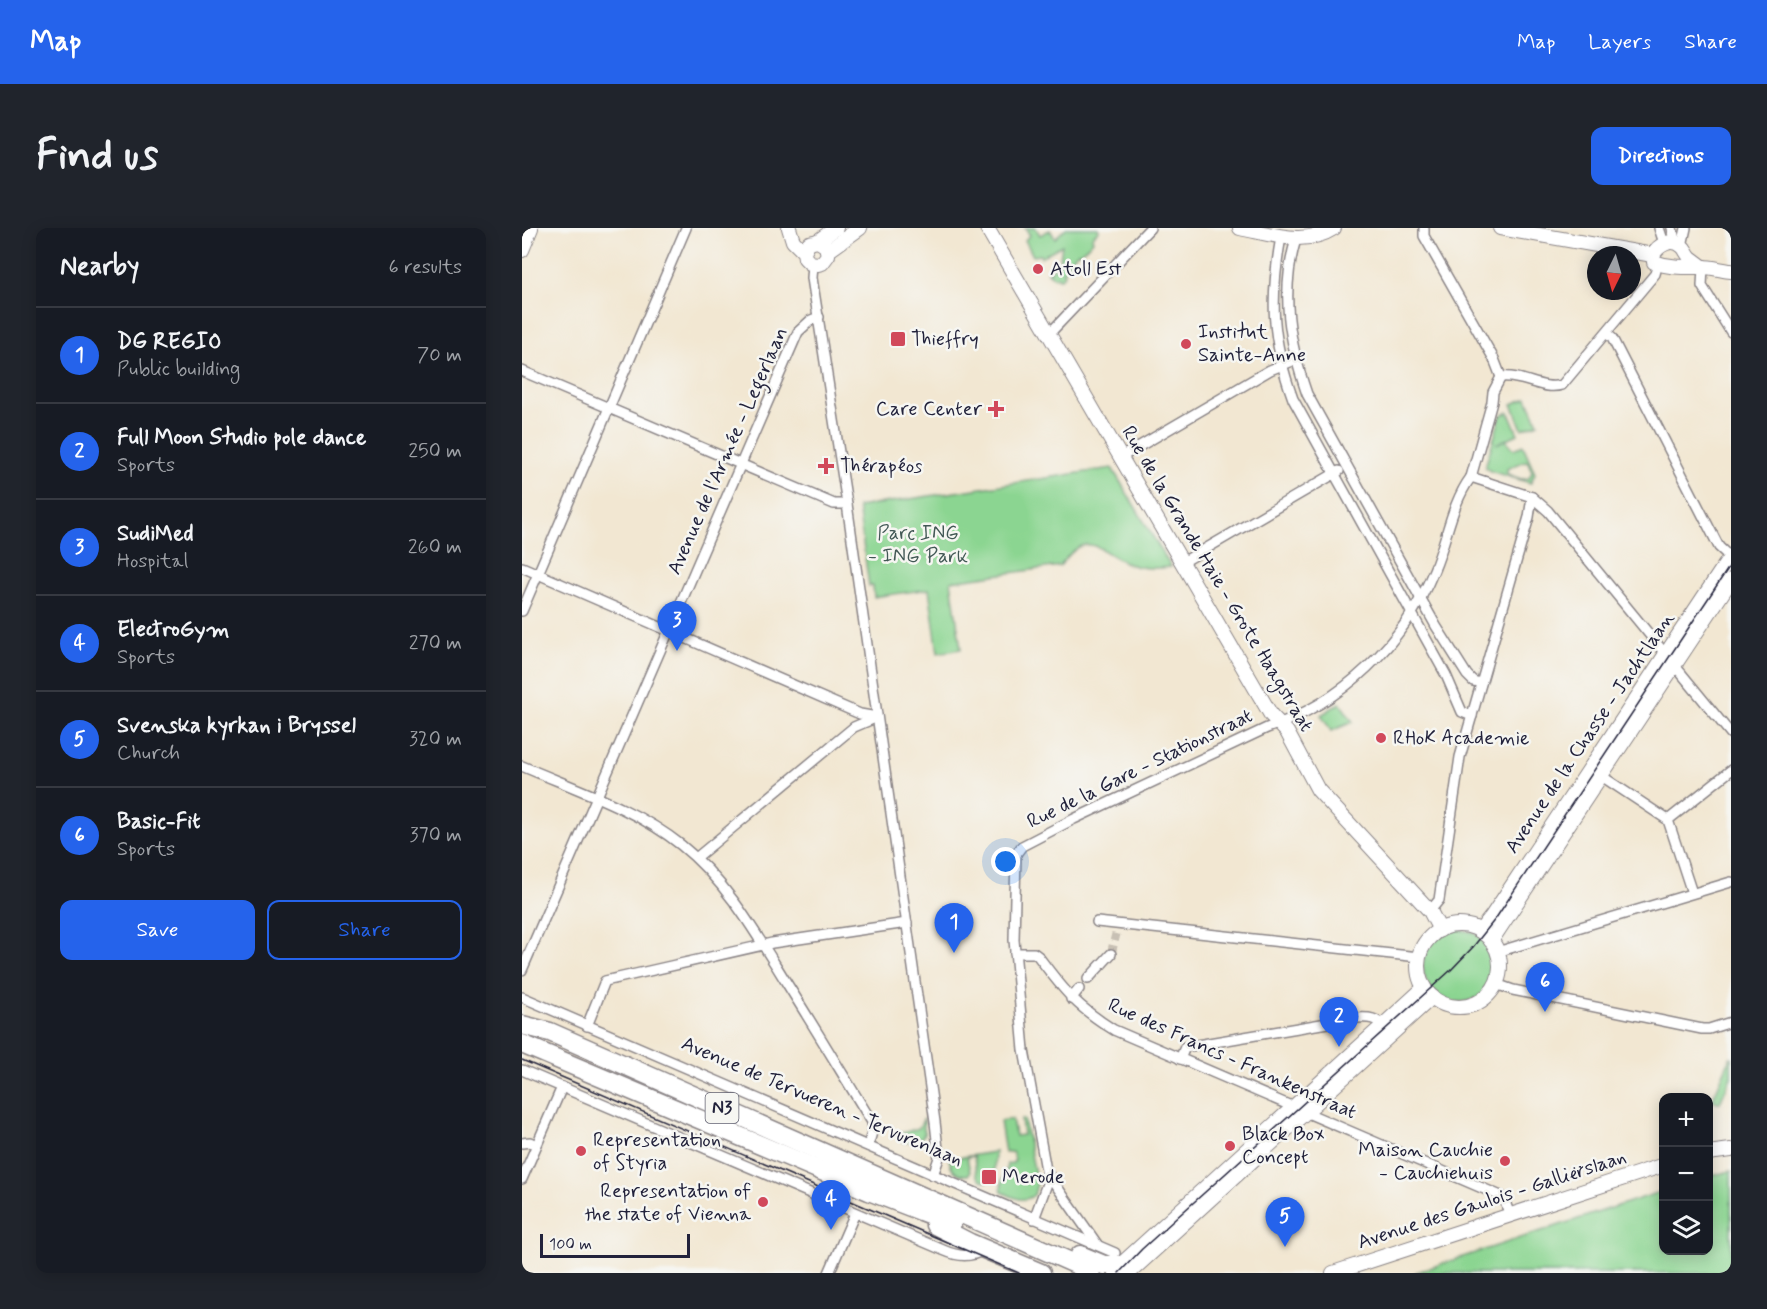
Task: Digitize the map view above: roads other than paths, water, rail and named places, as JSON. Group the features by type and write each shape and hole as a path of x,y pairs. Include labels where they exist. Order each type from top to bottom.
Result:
{"highway":[{"path":"522,1017 550,1032"},
{"name":"N3","path":"522,1024 550,1032 1091,1271"},
{"name":"N3","path":"522,1044 869,1191 954,1223 1070,1273"},
{"path":"895,1184 963,1204 1104,1265 1121,1267"},
{"path":"869,1191 986,1249 1041,1273"}],"street":[{"path":"522,250 531,228"},
{"path":"522,610 686,228"},
{"path":"790,228 815,246 826,260 813,264 805,258 815,246 836,228"},
{"path":"815,246 860,228"},
{"name":"Rue de la Grande Haie - Grote Haagstraat","path":"987,228 1272,715 1287,732 1318,790 1430,911 1440,930"},
{"path":"1049,334 1150,228"},
{"path":"1240,228 1296,239 1315,238 1334,228"},
{"path":"1424,228 1424,236 1502,377 1513,376 1554,387 1562,385 1655,274 1656,250 1679,251"},
{"path":"1500,228 1656,259 1679,251"},
{"path":"1659,228 1679,251 1703,267 1731,271"},
{"path":"1672,228 1679,251"},
{"path":"1679,251 1686,228"},
{"path":"1281,237 1275,276 1274,309 1281,365 1293,399 1446,675 1462,712 1472,716"},
{"path":"1296,239 1289,278 1290,336 1295,360 1307,394 1346,467 1463,669 1473,681 1481,683"},
{"path":"813,264 812,278 847,504 939,1158 933,1175"},
{"path":"1703,267 1702,286 1731,332"},
{"name":"Avenue de l'Armée - Legerlaan","path":"522,970 798,332 811,320 819,317"},
{"path":"1606,333 1612,338 1719,546 1731,557"},
{"path":"1121,458 1281,365 1295,360"},
{"path":"522,370 834,504 847,504"},
{"name":"Rue de la Gare - Stationstraat","path":"1047,1173 1024,1050 1015,953 1016,854 1022,846 1074,819 1322,704 1378,658 1407,623 1434,571 1461,490 1471,477 1493,392 1502,377"},
{"path":"1183,562 1346,467"},
{"path":"1471,477 1532,497 1548,511 1731,734"},
{"path":"1430,911 1439,900 1460,758 1529,518 1532,497"},
{"name":"Avenue de la Chasse - Jachtlaan","path":"1480,931 1596,772 1670,660 1731,557"},
{"path":"522,567 860,714 877,717"},
{"name":"Avenue de la Chasse - Jachtlaan","path":"1670,660 1731,580"},
{"path":"696,858 854,727 877,717"},
{"path":"522,766 646,821 696,858 732,897 872,1122 873,1129 868,1146"},
{"path":"1668,820 1731,770"},
{"path":"1596,772 1668,820 1692,894"},
{"name":"Avenue de la Chasse - Jachtlaan","path":"1494,946 1596,772"},
{"path":"1494,946 1731,882"},
{"path":"1097,922 1116,929 1419,957"},
{"path":"587,1026 605,981 763,945 907,923"},
{"path":"1458,925 1480,931 1494,946 1500,968 1496,984 1482,1000 1465,1006 1446,1005 1428,992 1419,973 1419,957 1426,941 1440,930 1458,925"},
{"name":"Rue des Francs - Frankenstraat","path":"1015,953 1034,953 1038,956 1071,999 1114,1030 1503,1197 1510,1215"},
{"path":"1088,979 1111,954"},
{"path":"1496,984 1513,990 1702,1029 1731,1022"},
{"path":"1071,999 1079,989"},
{"path":"1121,1267 1428,992"},
{"name":"Avenue de Tervueren - Tervurenlaan","path":"522,997 1098,1246 1121,1267"},
{"path":"1180,1059 1185,1047 1370,1017 1378,1020 1387,1030"},
{"path":"522,1070 956,1255 973,1256 986,1249"},
{"path":"522,1179 562,1087"},
{"path":"522,1143 530,1142 536,1145"},
{"path":"1713,1152 1731,1150"},
{"name":"Avenue des Gaulois - Galliërslaan","path":"1333,1273 1659,1167"},
{"path":"1034,1219 1046,1191 1047,1173"},
{"path":"1047,1173 1098,1246"},
{"path":"829,1273 855,1213"}],"tunnel":[{"path":"1111,954 1116,934"}],"tram line":[{"path":"1119,1273 1142,1249 1451,970 1473,947 1496,918 1731,564"},
{"path":"522,1060 1019,1273"}],"place":[{"name":"Atoll Est","path":"1038,269"},
{"name":"Thieffry","path":"898,339"},
{"name":"Institut Sainte-Anne","path":"1186,344"},
{"name":"Care Center","path":"996,409"},
{"name":"Thérapéos","path":"826,466"},
{"name":"SudiMed","path":"677,651"},
{"name":"RHoK Academie","path":"1381,738"},
{"name":"DG REGIO","path":"954,953"},
{"name":"Basic-Fit","path":"1545,1012"},
{"name":"Full Moon Studio pole dance","path":"1339,1047"},
{"name":"Black Box Concept","path":"1230,1146"},
{"name":"Representation of Styria","path":"581,1151"},
{"name":"Maison Cauchie - Cauchiehuis","path":"1505,1161"},
{"name":"Merode","path":"989,1177"},
{"name":"Representation of the state of Vienna","path":"763,1202"},
{"name":"ElectroGym","path":"831,1230"},
{"name":"Svenska kyrkan i Bryssel","path":"1285,1247"}],"park label":[{"name":"Parc ING - ING Park","path":"918,544"}]}
